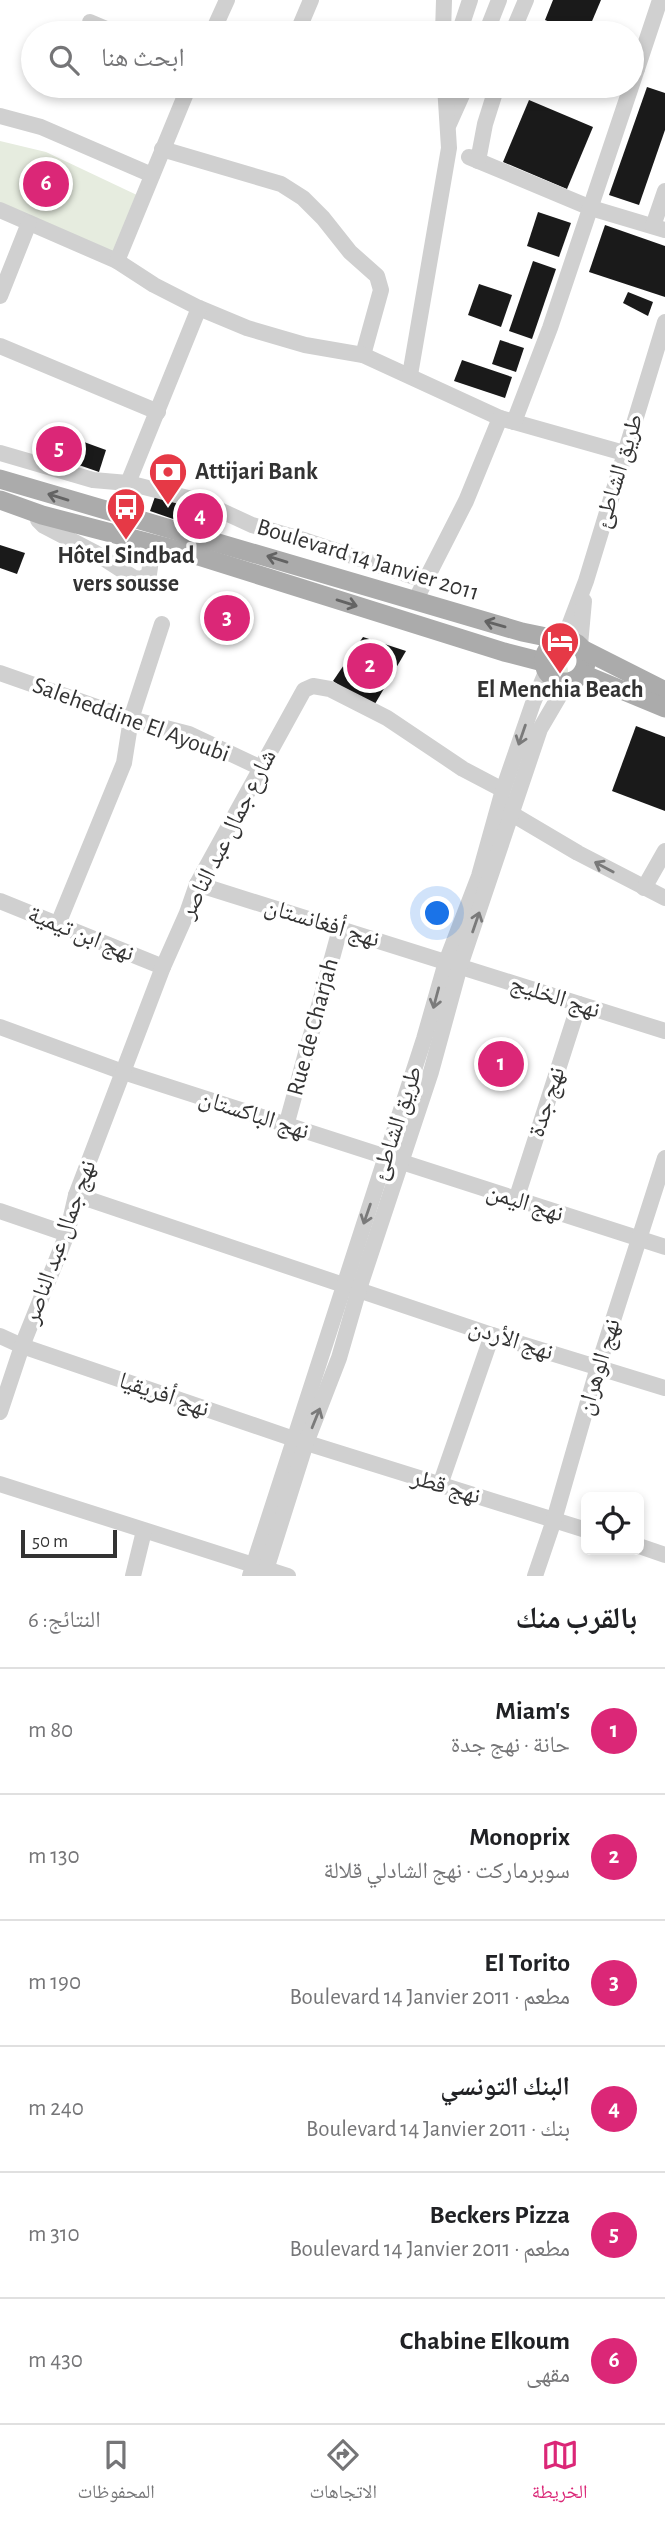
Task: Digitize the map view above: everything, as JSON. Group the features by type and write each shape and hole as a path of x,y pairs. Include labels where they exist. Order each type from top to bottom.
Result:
{"main road":[{"name":"Boulevard 14 Janvier 2011","path":"0,479 522,632 572,644 665,694"},
{"name":"Boulevard 14 Janvier 2011","path":"0,500 42,515 192,554 545,667"},
{"path":"575,678 586,666 572,644 555,642 546,650 545,667 552,678 575,678 665,694"}],"street":[{"path":"217,21 227,0"},
{"path":"302,21 312,0"},
{"path":"443,21 444,0"},
{"path":"463,21 470,0"},
{"path":"491,21 499,0"},
{"path":"517,21 526,0"},
{"path":"644,42 660,0"},
{"path":"117,261 184,98"},
{"path":"410,375 449,148 446,98"},
{"path":"447,126 460,98"},
{"path":"493,98 473,159 591,208 659,228 665,191"},
{"path":"415,601 507,420 591,208 625,98"},
{"path":"0,116 41,127 152,174"},
{"path":"162,149 281,184 303,198 323,218 350,252 377,276 381,290 363,355"},
{"path":"0,210 117,261 154,285 247,328 276,338 363,355 507,420 624,453"},
{"path":"0,296 29,223"},
{"path":"128,484 200,308"},
{"name":"طريق الشاطئ","path":"572,644 586,581 665,322"},
{"path":"0,346 158,412"},
{"path":"0,453 93,480 128,484 200,501 252,525 426,580"},
{"path":"42,515 38,520 44,526 94,552 134,578 142,579 149,574 153,546"},
{"path":"58,924 124,763 131,719 162,624"},
{"name":"طريق الشاطئ","path":"351,1286 402,1163 431,1072 453,964 503,790 545,667"},
{"name":"Saleheddine El Ayoubi","path":"0,673 131,719 189,734 261,768"},
{"name":"طريق الشاطئ","path":"259,1572 351,1286 386,1158 425,1040 512,814 540,729 575,678"},
{"name":"شارع جمال عبد الناصر","path":"122,1072 197,884 301,694 307,688 330,689 387,718 463,769 503,790"},
{"path":"512,814 578,853 665,898"},
{"path":"644,888 665,850"},
{"name":"نهج أفغانستان","path":"197,884 453,964"},
{"name":"نهج ابن تيمية","path":"0,901 163,967"},
{"name":"Rue de Charjah","path":"286,1126 340,929"},
{"name":"نهج الخليج","path":"453,964 665,1031"},
{"name":"نهج جدة","path":"516,1200 579,1004"},
{"name":"نهج الباكستان","path":"0,1027 122,1072 386,1158"},
{"name":"نهج جمال عبد الناصر","path":"0,1412 22,1346 67,1234 76,1195 122,1072"},
{"name":"نهج اليمن","path":"386,1158 665,1247"},
{"name":"نهج الوهران","path":"535,1576 665,1158"},
{"name":"نهج الأردن","path":"76,1195 492,1335 665,1388"},
{"path":"0,1211 67,1234"},
{"path":"440,1485 492,1335"},
{"name":"نهج أفريقيا","path":"0,1336 22,1346 300,1441"},
{"name":"نهج قطر","path":"300,1441 581,1528"},
{"path":"0,1484 259,1572 288,1576"},
{"path":"132,1576 144,1531"},
{"path":"644,1548 665,1555"}],"shaded area":[{"path":"0,141 46,152 139,196 110,263 0,213"},
{"path":"553,660 561,660 568,667 568,675 561,682 553,682 546,675 546,667"}],"building":[{"path":"553,0 601,0 592,21 545,20"},
{"path":"647,87 665,93 665,130 639,205 609,195"},
{"path":"529,100 593,127 567,189 503,162"},
{"path":"538,212 571,223 559,257 527,246"},
{"path":"605,225 665,246 665,297 589,272"},
{"path":"533,261 556,269 532,339 509,331"},
{"path":"479,284 512,295 501,327 468,315"},
{"path":"628,292 653,302 648,316 623,303"},
{"path":"500,340 524,348 516,372 492,364"},
{"path":"462,360 512,377 505,398 454,381"},
{"path":"49,433 77,443 69,465 41,455"},
{"path":"84,442 106,450 99,472 76,464"},
{"name":"Attijari Bank","path":"157,491 186,501 179,521 150,511"},
{"path":"191,502 215,511 209,530 185,521"},
{"path":"0,545 25,553 17,574 0,568"},
{"path":"221,609 237,615 233,627 217,621"},
{"path":"363,637 406,651 372,709 333,681"},
{"path":"636,726 665,737 665,811 612,791"}],"place":[{"name":"Chabine Elkoum","path":"46,184"},
{"name":"Beckers Pizza","path":"59,449"},
{"name":"Attijari Bank","path":"168,506"},
{"name":"البنك التونسي","path":"200,516"},
{"name":"Hôtel Sindbad vers sousse","path":"126,541"},
{"name":"El Torito","path":"227,618"},
{"name":"Monoprix","path":"370,666"},
{"name":"El Menchia Beach","path":"560,675"},
{"name":"Miam's","path":"501,1064"}]}
